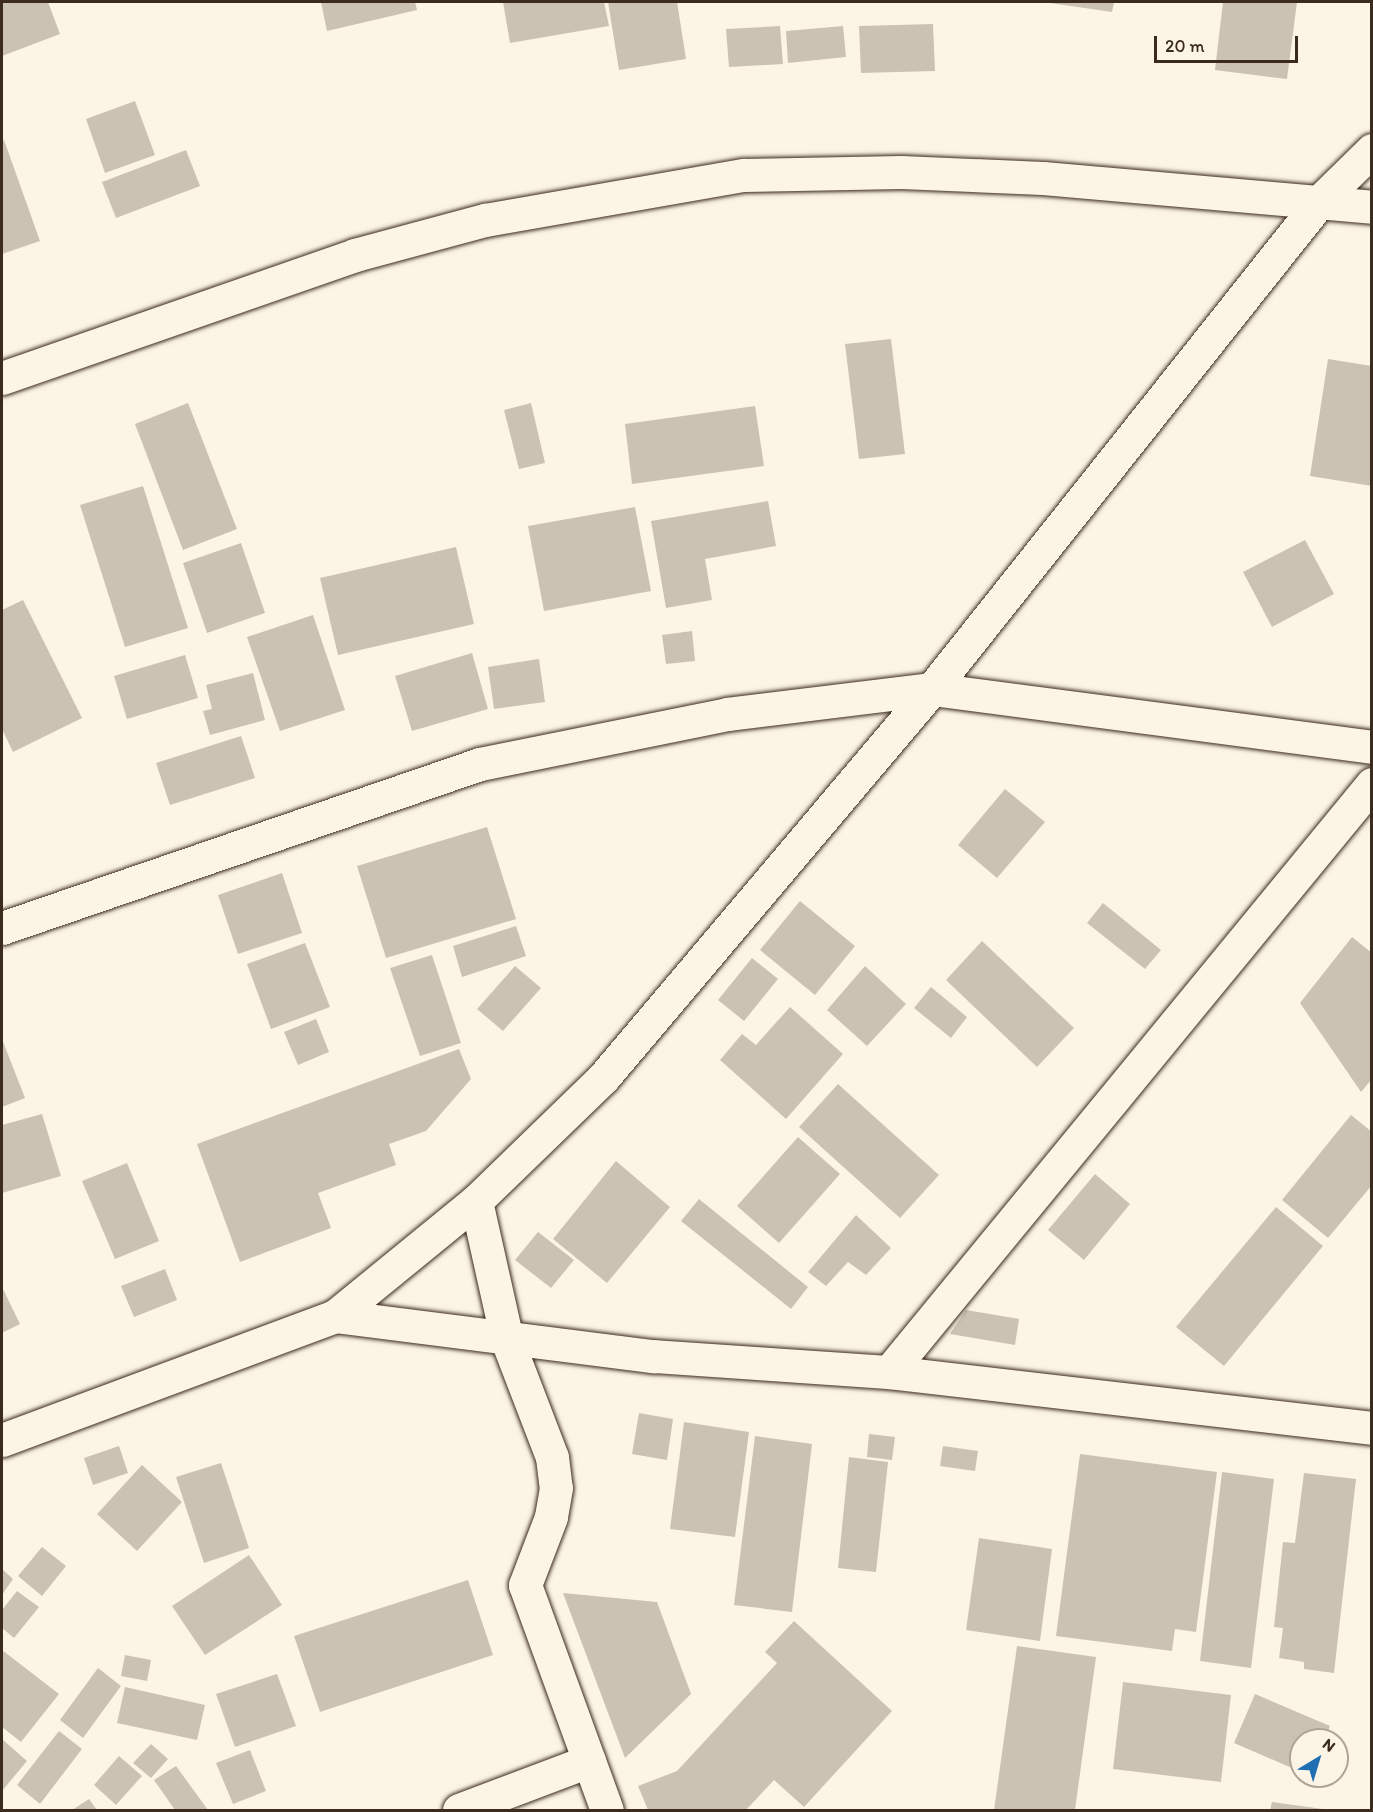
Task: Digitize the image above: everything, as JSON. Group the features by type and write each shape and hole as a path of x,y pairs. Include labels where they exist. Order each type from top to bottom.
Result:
{"street":[{"path":"2,1440 335,1316 476,1201 603,1078 932,689 1320,201 1371,150"},
{"path":"2,378 355,255 484,220 744,175 901,172 1043,178 1371,207"},
{"path":"2,928 480,764 727,714 932,689 1371,747"},
{"path":"889,1372 1371,784"},
{"path":"476,1201 507,1340 542,1426 552,1457 556,1488 551,1517 525,1585 607,1810"},
{"path":"335,1316 507,1340 653,1356 889,1372 1371,1428"},
{"path":"459,1810 589,1761"}],"building":[{"path":"2,2 48,2 60,34 2,56"},
{"path":"321,2 415,2 417,10 327,31"},
{"path":"503,2 604,2 609,26 510,43"},
{"path":"608,2 677,2 686,59 619,70"},
{"path":"1043,2 1114,2 1112,12"},
{"path":"1223,2 1297,2 1287,79 1215,70"},
{"path":"933,24 935,71 861,73 859,26"},
{"path":"780,26 783,64 729,67 726,29"},
{"path":"843,26 846,57 788,63 786,31"},
{"path":"135,101 155,155 105,173 86,119"},
{"path":"4,140 40,241 2,254 2,141"},
{"path":"186,150 200,186 116,218 102,182"},
{"path":"891,339 905,454 859,459 845,344"},
{"path":"1328,359 1372,366 1372,486 1310,476"},
{"path":"188,403 237,529 183,550 135,424"},
{"path":"531,403 545,463 519,469 504,410"},
{"path":"755,406 764,466 632,484 625,424"},
{"path":"143,486 188,628 125,647 80,505"},
{"path":"768,501 776,546 705,559 712,600 666,608 651,521"},
{"path":"635,507 651,591 544,611 528,526"},
{"path":"1305,540 1334,594 1272,627 1243,572"},
{"path":"241,543 265,613 207,633 183,563"},
{"path":"456,547 474,624 338,655 320,578"},
{"path":"23,600 82,718 13,752 2,729 2,610"},
{"path":"313,615 345,710 280,731 247,637"},
{"path":"692,631 695,661 666,664 662,635"},
{"path":"472,653 488,709 412,731 395,676"},
{"path":"185,655 198,698 127,719 114,676"},
{"path":"539,659 545,702 494,709 488,667"},
{"path":"253,673 265,720 210,735 203,711 212,709 206,685"},
{"path":"241,736 255,778 170,805 156,763"},
{"path":"1005,789 1045,822 997,878 958,845"},
{"path":"487,827 516,919 386,958 357,866"},
{"path":"282,873 302,933 238,954 218,895"},
{"path":"800,901 855,946 815,995 760,950"},
{"path":"1103,903 1161,950 1145,969 1087,923"},
{"path":"516,926 526,956 462,977 453,946"},
{"path":"1352,937 1372,953 1372,1079 1361,1092 1300,1003"},
{"path":"982,941 1074,1028 1037,1067 946,980"},
{"path":"305,943 330,1007 271,1029 247,964"},
{"path":"432,955 461,1043 420,1056 390,968"},
{"path":"752,958 778,979 744,1021 718,1000"},
{"path":"515,966 541,988 503,1031 477,1009"},
{"path":"865,966 906,1004 867,1046 827,1010"},
{"path":"931,987 967,1017 951,1038 914,1008"},
{"path":"790,1007 843,1054 786,1119 720,1060 742,1034 756,1045"},
{"path":"316,1019 329,1052 298,1065 284,1032"},
{"path":"2,1039 25,1098 2,1107"},
{"path":"459,1049 471,1079 426,1131 389,1144 396,1165 318,1193 331,1228 240,1262 197,1144"},
{"path":"838,1084 939,1175 900,1218 799,1127"},
{"path":"42,1114 61,1176 2,1193 2,1125"},
{"path":"1351,1115 1372,1132 1372,1185 1328,1238 1282,1200"},
{"path":"798,1137 840,1174 779,1243 737,1206"},
{"path":"616,1161 670,1207 607,1283 553,1239"},
{"path":"127,1163 159,1241 115,1259 82,1181"},
{"path":"1095,1174 1130,1204 1084,1260 1048,1230"},
{"path":"699,1199 808,1287 791,1309 681,1221"},
{"path":"1276,1207 1323,1246 1224,1366 1176,1327"},
{"path":"856,1215 891,1248 866,1275 848,1262 826,1286 808,1272"},
{"path":"538,1232 574,1260 551,1288 515,1260"},
{"path":"165,1269 177,1300 134,1317 121,1286"},
{"path":"2,1287 20,1324 2,1333"},
{"path":"966,1310 1019,1319 1015,1345 950,1334"},
{"path":"639,1413 673,1419 667,1460 632,1454"},
{"path":"684,1422 749,1432 735,1537 670,1529"},
{"path":"869,1434 895,1437 892,1460 867,1457"},
{"path":"755,1436 812,1444 792,1612 734,1605"},
{"path":"119,1446 128,1473 93,1485 84,1458"},
{"path":"943,1446 978,1451 975,1471 940,1466"},
{"path":"1080,1454 1217,1472 1196,1632 1175,1629 1172,1651 1056,1636"},
{"path":"849,1457 888,1462 876,1572 838,1568"},
{"path":"221,1463 249,1548 204,1563 176,1477"},
{"path":"142,1465 182,1502 137,1551 97,1514"},
{"path":"1222,1472 1274,1479 1251,1668 1200,1661"},
{"path":"1304,1473 1356,1479 1334,1673 1304,1669 1304,1662 1279,1658 1283,1628 1274,1627 1283,1542 1295,1543"},
{"path":"979,1538 1052,1549 1040,1641 966,1630"},
{"path":"42,1547 66,1566 42,1596 18,1576"},
{"path":"249,1555 282,1605 205,1655 172,1606"},
{"path":"2,1569 13,1579 2,1595"},
{"path":"468,1580 493,1655 320,1712 294,1636"},
{"path":"17,1591 39,1607 14,1638 2,1628 2,1610"},
{"path":"563,1593 657,1602 691,1694 625,1758"},
{"path":"794,1621 892,1711 804,1807 774,1780 746,1810 648,1810 638,1786 677,1771 777,1663 765,1652"},
{"path":"1017,1646 1096,1657 1075,1810 994,1810"},
{"path":"2,1650 59,1694 21,1742 2,1727"},
{"path":"125,1655 151,1660 147,1681 121,1676"},
{"path":"98,1668 121,1686 83,1738 60,1720"},
{"path":"277,1674 296,1726 235,1747 216,1694"},
{"path":"1123,1682 1231,1695 1221,1782 1113,1769"},
{"path":"125,1687 205,1705 197,1740 117,1723"},
{"path":"1255,1694 1330,1726 1329,1728 1289,1728 1289,1767 1234,1743"},
{"path":"59,1731 82,1749 40,1804 17,1785"},
{"path":"2,1739 27,1761 2,1791"},
{"path":"151,1744 168,1759 151,1778 133,1763"},
{"path":"250,1750 266,1791 233,1804 216,1763"},
{"path":"119,1756 142,1776 116,1805 94,1785"},
{"path":"176,1766 208,1810 175,1810 154,1780"},
{"path":"89,1799 97,1810 72,1810"},
{"path":"1272,1802 1323,1809 1323,1810 1270,1810"}]}
